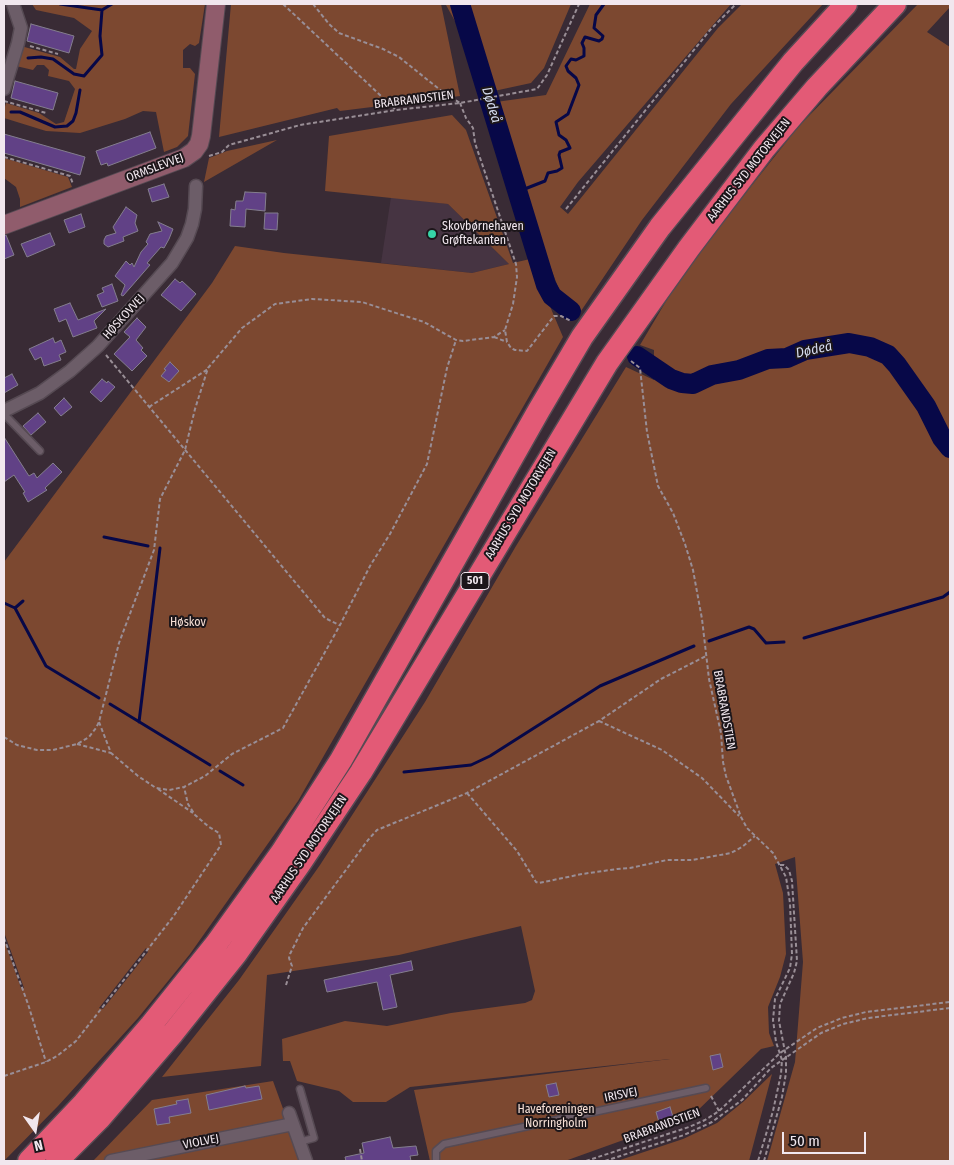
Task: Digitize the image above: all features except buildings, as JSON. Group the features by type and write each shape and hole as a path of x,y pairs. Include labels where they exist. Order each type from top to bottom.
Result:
{"highway":[{"name":"AARHUS SYD MOTORVEJEN","path":"29,1161 84,1103 151,1025 216,944 282,852 341,760 582,337 666,219 793,62 846,4"},
{"name":"AARHUS SYD MOTORVEJEN","path":"57,1161 99,1119 173,1033 236,954 299,865 361,772 607,363 688,248 764,149 817,87 895,4"}],"street":[{"path":"4,89 18,42 20,28 12,4"},
{"name":"ORMSLEVVEJ","path":"4,225 189,155 196,148 201,136 216,4"},
{"name":"HØSKOVVEJ","path":"4,413 40,392 70,371 98,346 172,263 188,238 195,209 196,186"},
{"name":"VIOLVEJ","path":"111,1161 291,1119 299,1142"},
{"path":"299,1142 306,1161"}],"lane":[{"path":"4,413 40,452"},
{"path":"299,1142 314,1138 300,1088"},
{"name":"IRISVEJ","path":"436,1161 436,1151 444,1144 706,1088"}],"path":[{"path":"283,4 396,110"},
{"path":"313,4 339,33 399,57 444,94 460,103 537,89 547,75 579,4"},
{"path":"566,209 710,30 736,4"},
{"path":"18,42 58,54"},
{"path":"4,101 46,113"},
{"name":"BRABRANDSTIEN","path":"189,155 207,156 222,152 229,145 300,125 396,110 460,103 466,118 473,128 474,143 516,264 517,277 513,304 505,330 507,342"},
{"path":"4,156 70,176 77,197"},
{"path":"149,407 208,368 242,328 275,304 312,299 362,302 424,322 456,340 470,341 494,337 505,330"},
{"path":"494,337 507,342 515,350 527,351 554,316 561,316 571,320"},
{"path":"156,788 169,790 184,787 205,776 232,754 283,728 427,464 447,368 456,340"},
{"path":"98,346 325,618 340,625"},
{"name":"BRABRANDSTIEN","path":"631,361 640,368 647,432 658,486 673,513 693,570 702,619 709,679 721,733 724,769 740,817 755,836 773,853 786,877 790,903 792,954 790,968 775,999 773,1020 776,1042 782,1060 781,1074 773,1111 758,1161"},
{"path":"4,737 16,745 37,750 53,750 77,744 89,737 99,722 119,643 154,550 160,499 185,450 208,368"},
{"path":"286,985 292,966 289,958 290,954 303,928 377,830 467,793 599,721 662,680 706,656"},
{"path":"599,721 662,750 702,778 740,817"},
{"path":"99,722 111,753"},
{"path":"4,1076 46,1062 76,1041 172,917 221,845 219,833 209,827 195,814 138,776 111,753 77,744"},
{"path":"184,787 188,804 195,814"},
{"path":"467,793 517,850 530,873 536,882 539,883 667,860 692,860 724,854 742,847 755,836"},
{"path":"764,1161 782,1097 786,1073 786,1057 779,1011 785,990 794,973 798,950 792,880 789,870 784,865 780,865"},
{"path":"4,938 28,1004 46,1062"},
{"name":"BRABRANDSTIEN","path":"586,1161 690,1127 719,1111 780,1053 817,1028 842,1018 866,1012 950,1002"},
{"path":"605,1161 684,1135 712,1122 742,1100 771,1068 821,1033 843,1024 868,1018 950,1008"},
{"path":"706,1088 719,1111"},
{"path":"360,1149 362,1161"}],"shaded area":[{"name":"Skovbørnehaven Grøftekanten","path":"391,197 448,204 509,264 472,273 381,263"}],"green space":[{"path":"32,4 205,4 199,43 195,46 190,44 183,50 183,68 190,68 195,74 188,136 177,147 164,152 156,112 143,111 125,119 80,133 46,131 4,118 6,103 39,113 56,124 64,122 75,89 69,81 48,76 49,70 44,65 37,65 33,70 16,66 21,46 60,57 76,69 80,49 92,31 74,18 36,10"},
{"path":"231,4 441,4 460,96 340,111 337,108 219,137"},
{"path":"447,4 571,4 544,68 531,83 494,91"},
{"path":"590,4 731,4 578,182 560,207 568,214 718,28 742,4 823,4 731,104 642,220 581,311 563,300 542,245 496,102 546,95"},
{"name":"Haveforeningen Norringholm","path":"918,4 950,4 950,7 927,32 950,47 950,1161 767,1161 795,1062 803,962 795,857 775,864 783,893 786,954 780,977 768,1007 769,1033 774,1046 761,1049 693,1115 565,1161 430,1161 414,1090 670,1059 410,1087 386,1102 353,1102 339,1091 297,1081 290,1061 283,1061 282,1039 345,1021 387,1026 451,1013 525,1003 532,1000 535,991 521,926 399,955 267,975 261,1066 162,1077 239,980 320,865 425,702 516,546 626,367 654,380 654,350 640,345 684,271 798,127"},
{"name":"Høskov","path":"452,115 466,130 513,263 530,259 563,337 298,801 190,954 138,1018 58,1106 4,1161 4,940 21,988 24,988 4,932 4,562 212,283 235,246 472,273 509,264 448,204 325,191 329,136","holes":["146,948 148,952 103,1009 99,1008"]},
{"path":"277,140 204,182 209,158 227,151"},
{"path":"4,158 68,177 72,187 20,207 20,199 16,187 4,178"},
{"path":"772,1074 749,1161 617,1161 683,1139 717,1123 743,1102"},
{"path":"273,1081 302,1161 93,1161 152,1100"}],"waterway":[{"path":"60,4 102,10"},
{"path":"28,58 41,57 53,59 74,74 84,76 102,55 100,36 102,10 112,4"},
{"name":"Dødeå","path":"460,4 546,285 552,296 571,311"},
{"path":"517,192 545,181 548,173 562,168 560,152 570,148 566,140 559,135 556,122 568,114 579,85 566,66 571,59 576,60 584,56 582,43 585,37 599,41 602,39 603,36 594,28 596,15 604,4"},
{"path":"11,112 20,112 55,127 67,126 73,121 76,113 80,90"},
{"name":"Dødeå","path":"637,356 671,379 693,384 712,375 739,370 768,359 787,358 805,350 849,343 870,347 888,355 897,365 926,406 942,438 950,448"},
{"path":"104,537 148,546"},
{"path":"139,722 160,548"},
{"path":"804,638 943,597 950,592"},
{"path":"15,608 23,601"},
{"path":"4,603 15,608 46,666 99,698"},
{"path":"709,641 749,627 754,629 766,643 784,642"},
{"path":"404,772 471,765 490,756 600,686 694,646"},
{"path":"110,704 210,765"},
{"path":"220,771 243,785"}],"place":[{"name":"Skovbørnehaven Grøftekanten","path":"432,234"}]}
